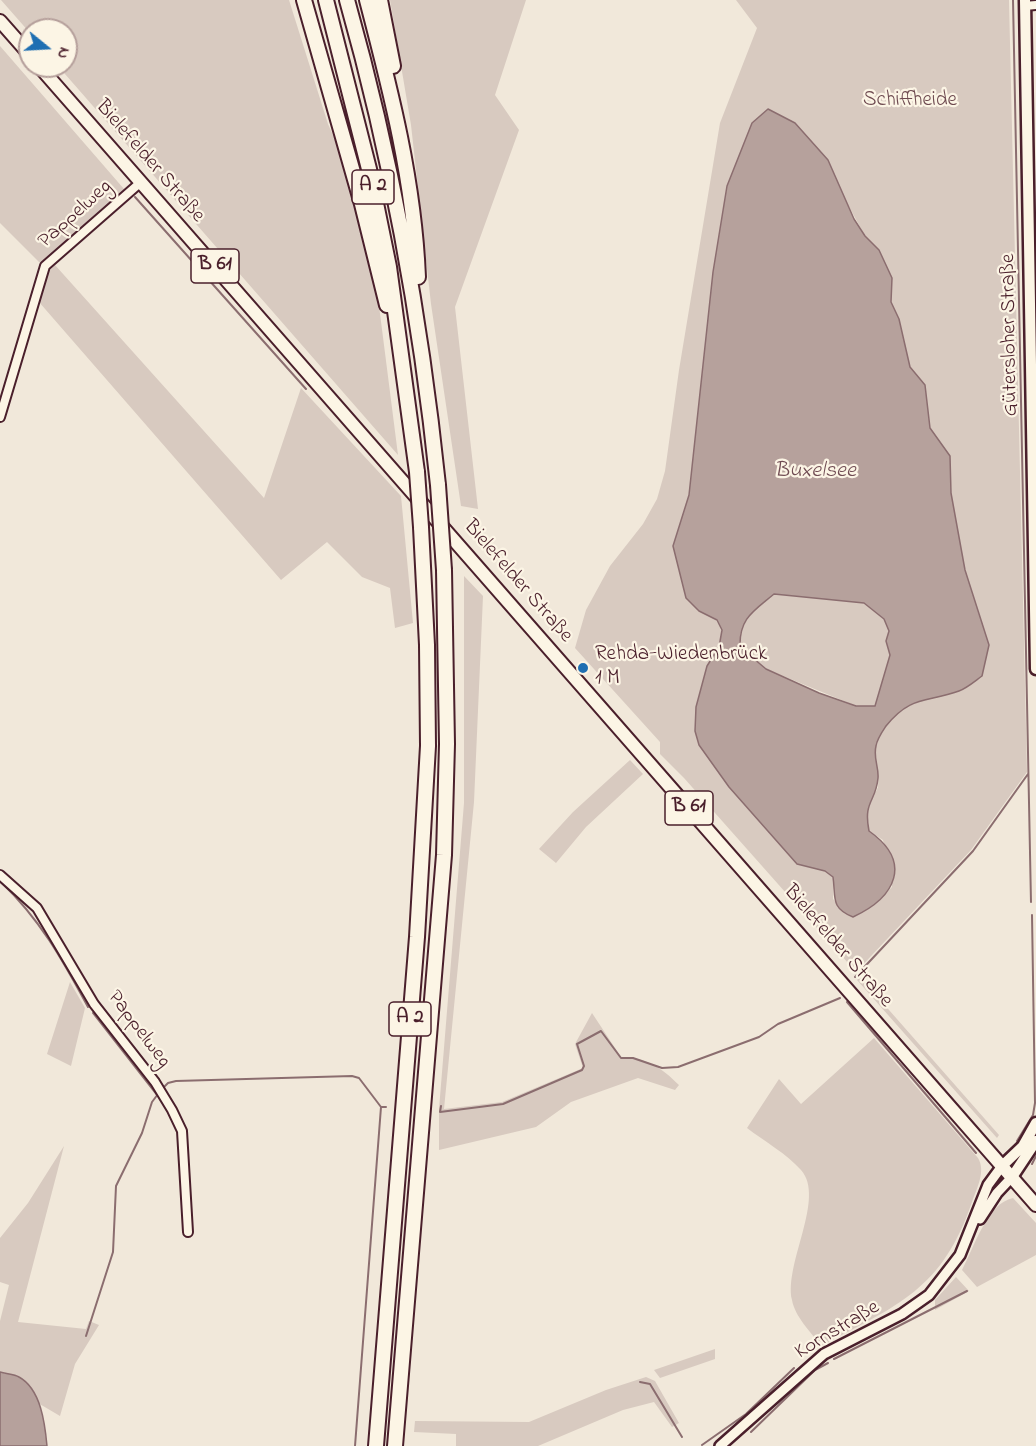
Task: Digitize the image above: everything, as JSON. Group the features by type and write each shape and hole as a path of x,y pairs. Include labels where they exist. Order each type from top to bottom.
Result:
{"highway":[{"path":"304,0 362,204 405,378"},
{"name":"A 2","path":"326,0 369,169 389,267 417,472 427,645 427,779 376,1446"},
{"name":"A 2","path":"347,0 390,167 420,336 438,485 444,570 447,744 444,855 395,1446"},
{"path":"367,0 398,122 410,184 417,249 420,336"},
{"path":"380,0 396,86 398,122"}],"main road":[{"name":"Gütersloher Straße","path":"1028,3 1036,669"},
{"path":"0,21 18,41"},
{"name":"Bielefelder Straße","path":"50,78 1036,1204"},
{"path":"1002,1166 1023,1146 1036,1123"},
{"path":"1012,1177 1036,1141"}],"street":[{"name":"Pappelweg","path":"0,417 45,266 141,182"},
{"name":"Pappelweg","path":"0,875 36,908 94,1004 155,1082 172,1110 182,1131 188,1232"},
{"name":"Kornstraße","path":"967,1242 988,1185 1002,1166"},
{"name":"Kornstraße","path":"720,1446 824,1354 902,1314 928,1295 952,1267 990,1202 1012,1177"}],"green space":[{"path":"1,0 289,0 328,124 342,155 378,298 398,455 68,78 78,78 78,18 18,19"},
{"path":"390,0 526,0 495,95 519,130 455,307 478,509 461,506 431,304 411,125"},
{"name":"Schiffheide","path":"736,0 1009,0 1027,772 971,850 856,972 684,778 660,754 660,742 575,648 586,610 610,566 643,524 657,499 665,471 679,370 720,123 757,28","holes":["752,123 841,192 865,236 879,250 892,278 891,302 899,319 910,367 925,385 930,428 950,456 951,493 965,570 989,645 960,691 909,706 888,722 881,732 875,751 878,787 869,803 867,817 869,831 883,840 892,887 878,901 853,917 833,899 833,877 826,871 796,864 707,666 720,641 720,626 708,613 686,598 673,546 689,495 713,272 727,186"]},
{"path":"0,46 18,67 18,78 28,78 124,189 42,265 0,223"},
{"path":"55,265 264,498 301,388 401,496 413,623 395,628 390,588 362,577 327,542 281,580 39,302 49,271"},
{"path":"464,576 483,596 474,802 444,1109 502,1102 583,1068 575,1044 592,1013 621,1057 646,1061 666,1073 679,1085 675,1090 638,1078 571,1102 536,1127 439,1150 439,1109 464,803"},
{"path":"774,594 864,603 884,619 889,631 886,641 890,655 875,706 856,706 766,669 740,647 745,622"},
{"path":"630,760 643,774 586,827 556,863 539,849 573,812"},
{"path":"860,977 999,1135 997,1138 857,980"},
{"path":"70,982 85,1008 71,1066 47,1054"},
{"path":"874,1038 978,1158 981,1168 980,1180 960,1232 947,1256 931,1275 895,1306 821,1346 800,1318 792,1300 791,1285 807,1214 809,1197 807,1182 795,1164 747,1128 779,1079 801,1104"},
{"path":"64,1146 18,1322 86,1329 89,1321 99,1325 75,1364 60,1416 38,1403 32,1391 19,1377 0,1372 0,1321 9,1285 0,1282 0,1238 28,1203"},
{"path":"1013,1198 1036,1223 1036,1255 977,1287 962,1270 989,1217 996,1208"},
{"path":"956,1277 969,1291 935,1310 935,1300"},
{"path":"715,1349 715,1359 660,1378 654,1370"},
{"path":"646,1377 655,1381 679,1423 672,1427 654,1402 623,1410 538,1446 456,1446 456,1434 414,1432 415,1421 529,1422 606,1390"}],"water":[{"name":"Buxelsee","path":"768,109 795,123 828,160 854,219 865,236 879,250 892,278 891,302 899,319 910,367 925,385 930,428 950,456 951,493 965,570 989,645 982,676 959,691 911,704 895,716 879,738 875,755 878,778 869,807 869,831 883,843 891,855 895,867 894,878 889,889 880,899 853,917 837,906 833,877 825,871 797,864 729,787 699,745 695,731 696,707 707,666 719,647 722,630 717,620 699,611 686,598 673,546 689,495 713,272 727,186 752,123","holes":["774,594 864,603 884,619 889,631 886,641 890,655 875,706 856,706 819,693 766,669 740,647 740,637 745,622"]},
{"path":"0,1372 19,1377 32,1390 41,1408 47,1446 0,1446"}],"waterway":[{"path":"1013,0 1031,902"},
{"path":"135,197 306,389"},
{"path":"855,977 973,851 1028,774"},
{"path":"0,881 39,925 88,1007"},
{"path":"1017,1141 1033,1115 1035,1103 1032,915"},
{"path":"441,1106 440,1112 503,1104 582,1070 584,1066 577,1044 601,1031 621,1058 633,1058 662,1068 678,1067 759,1037 778,1024 840,998"},
{"path":"847,1002 976,1153"},
{"path":"93,1013 157,1095"},
{"path":"162,1089 168,1083 176,1081 352,1076 359,1078 381,1107 386,1107"},
{"path":"86,1336 113,1252 116,1186 142,1133 152,1102 158,1094"},
{"path":"355,1446 381,1107"},
{"path":"1032,1164 1036,1156"},
{"path":"834,1359 967,1291"},
{"path":"751,1432 815,1370 828,1363"},
{"path":"702,1445 746,1414 794,1368"},
{"path":"640,1382 650,1384 682,1437"}],"place":[{"name":"Rehda-Wiedenbrück 1 M","path":"583,668"}]}
